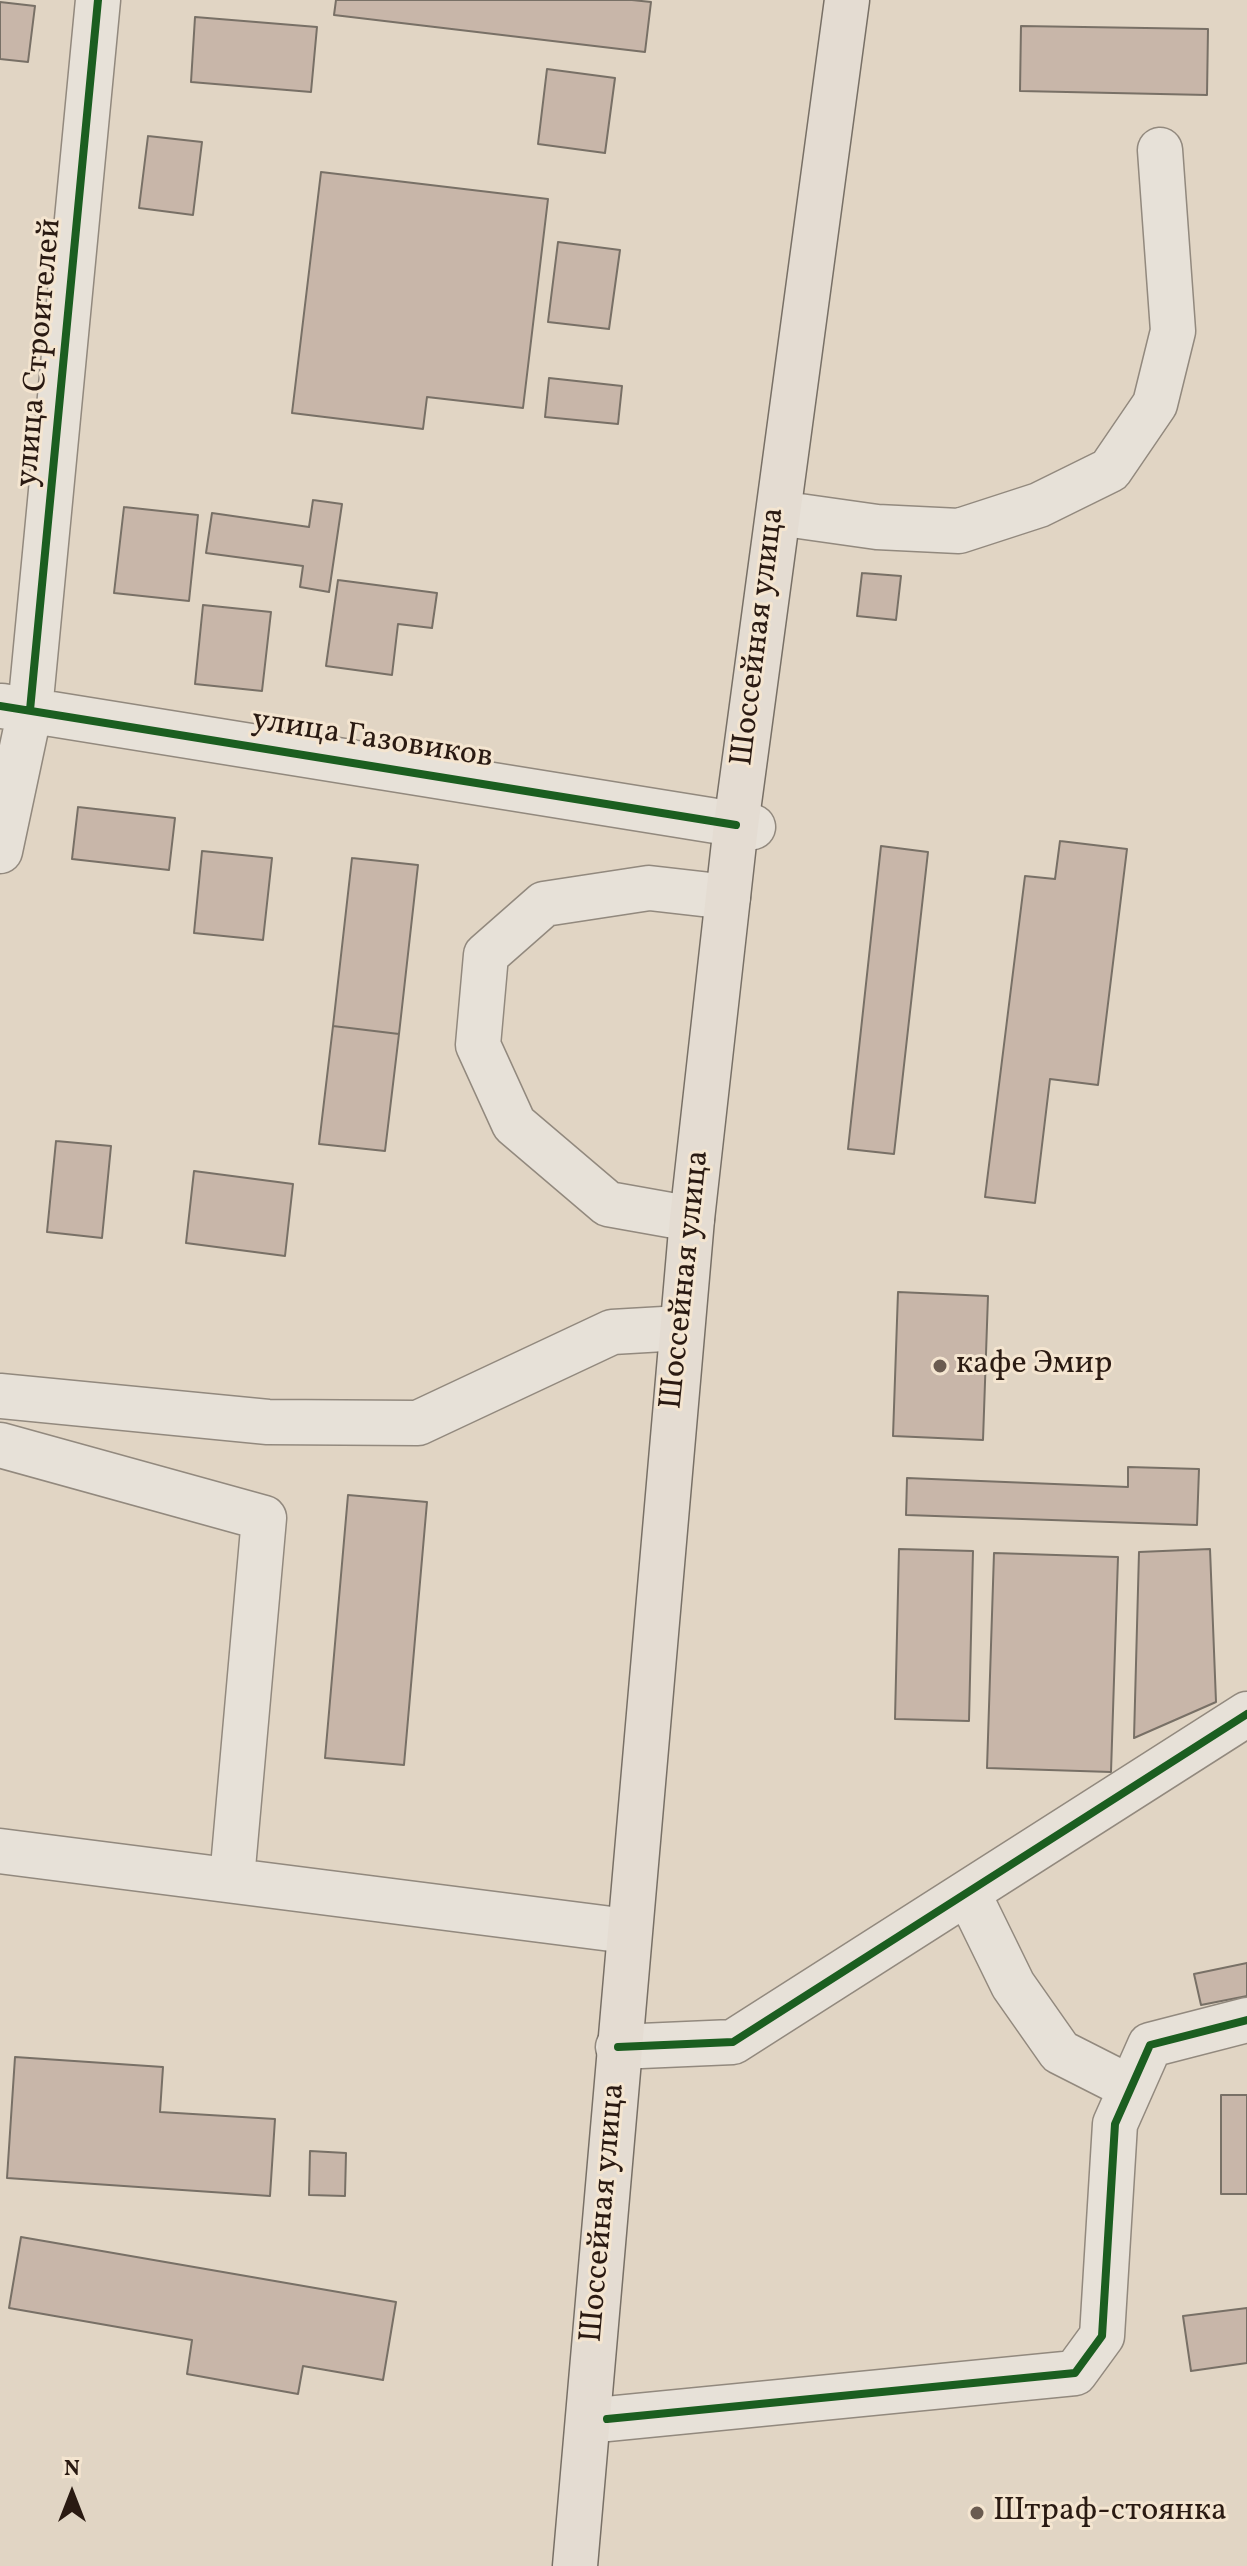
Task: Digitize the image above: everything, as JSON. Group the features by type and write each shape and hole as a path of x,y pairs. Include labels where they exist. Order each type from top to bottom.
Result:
{"main road":[{"name":"Шоссейная улица","path":"575,2566 744,826 847,0"},
{"name":"Шоссейная улица","path":"594,2566 607,2419 627,2047 627,1931 692,1219 728,897 744,826 792,515 862,0"}],"street":[{"name":"улица Строителей","path":"0,851 98,0"},
{"path":"792,515 877,527 959,531 1039,505 1110,470 1155,404 1173,331 1160,150"},
{"name":"улица Газовиков","path":"15,708 744,826"},
{"path":"692,1219 608,1204 514,1124 478,1045 486,955 544,904 649,888 728,897"},
{"path":"0,1396 268,1422 418,1423 612,1332 681,1328"},
{"path":"0,1445 264,1518 232,1879"},
{"path":"627,2047 733,2042 1247,1714"},
{"path":"0,1851 627,1931"},
{"path":"968,1893 1013,1985 1060,2052 1131,2088"},
{"path":"607,2419 1075,2373 1102,2336 1115,2124 1150,2045 1247,2020"}],"building":[{"path":"336,0 651,2 645,52 334,15"},
{"path":"0,2 35,6 28,62 0,59"},
{"path":"195,17 317,27 311,92 191,82"},
{"path":"1021,26 1208,29 1207,95 1020,91"},
{"path":"547,69 615,78 605,153 538,144"},
{"path":"148,136 202,142 193,215 139,208"},
{"path":"321,172 548,199 523,408 427,397 423,429 292,413"},
{"path":"558,242 620,250 609,329 548,322"},
{"path":"549,378 622,386 618,424 545,417"},
{"path":"313,500 342,504 329,592 300,587 303,566 206,553 212,513 309,527"},
{"path":"124,507 198,515 189,601 114,593"},
{"path":"862,573 901,576 896,620 857,616"},
{"path":"338,580 437,593 432,628 398,624 392,675 326,666"},
{"path":"203,605 271,612 262,691 195,684"},
{"path":"78,807 175,818 169,870 72,859"},
{"path":"1060,841 1127,849 1098,1085 1050,1079 1035,1203 985,1197 1025,876 1055,879"},
{"path":"881,846 928,852 894,1154 848,1149"},
{"path":"202,851 272,858 263,940 194,933"},
{"path":"352,858 418,865 399,1034 333,1026"},
{"path":"333,1026 399,1034 385,1151 319,1144"},
{"path":"56,1141 111,1146 102,1238 47,1232"},
{"path":"194,1171 293,1184 285,1256 186,1243"},
{"name":"кафе Эмир","path":"898,1292 988,1296 983,1440 893,1436"},
{"path":"1128,1467 1199,1469 1197,1525 906,1515 907,1478 1128,1487"},
{"path":"348,1495 427,1502 404,1765 325,1758"},
{"path":"899,1549 973,1551 969,1721 895,1719"},
{"path":"1210,1549 1216,1702 1134,1738 1139,1552"},
{"path":"994,1553 1118,1557 1111,1772 987,1768"},
{"path":"1247,1963 1247,1996 1201,2005 1194,1974"},
{"path":"15,2057 163,2067 160,2112 275,2119 270,2196 7,2178"},
{"path":"1221,2095 1247,2095 1247,2194 1221,2194"},
{"path":"310,2151 346,2153 345,2196 309,2195"},
{"path":"21,2237 396,2302 383,2380 303,2366 298,2394 187,2374 192,2340 9,2308"},
{"path":"1247,2308 1247,2363 1191,2371 1183,2316"}],"cycle path":[{"path":"30,710 98,0"},
{"path":"0,706 736,825"},
{"path":"618,2047 733,2042 1247,1714"},
{"path":"607,2419 1075,2373 1102,2336 1115,2124 1150,2045 1247,2020"}],"place":[{"name":"кафе Эмир","path":"940,1366"},
{"name":"Штраф-стоянка","path":"977,2513"}]}
